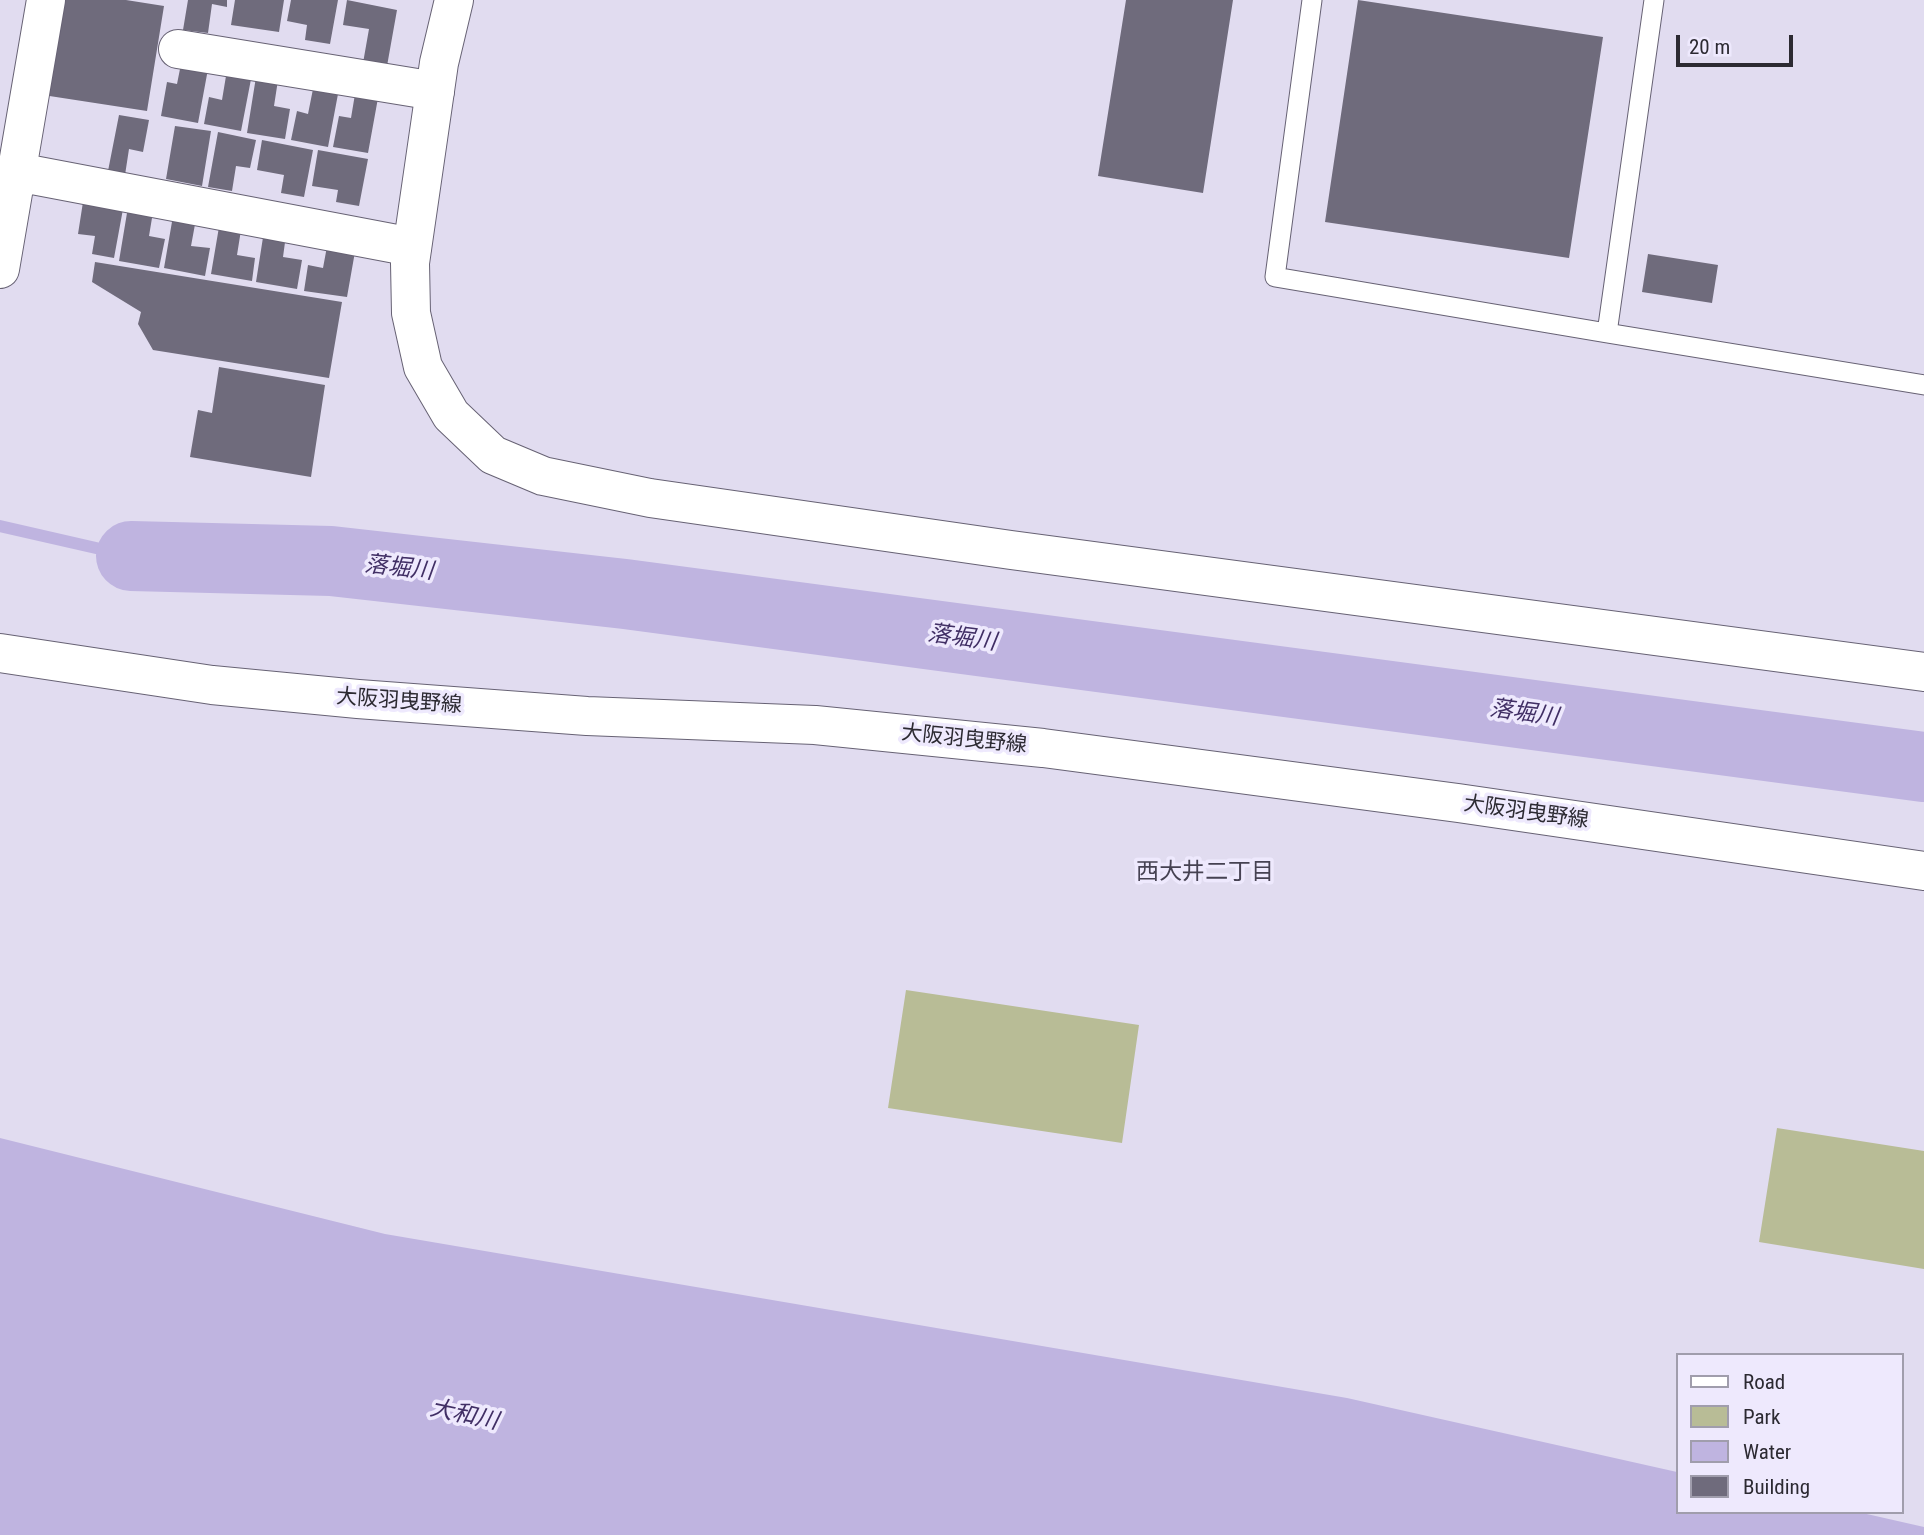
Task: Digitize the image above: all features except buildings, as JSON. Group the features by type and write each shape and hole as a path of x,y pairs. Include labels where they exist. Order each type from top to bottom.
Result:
{"street":[{"path":"0,269 47,0"},
{"path":"454,0 435,91 412,247 411,313 423,366 451,415 493,455 542,476 650,498 1010,550 1924,672"},
{"path":"178,49 435,91"},
{"path":"17,172 412,247"},
{"name":"大阪羽曳野線","path":"0,653 212,685 358,699 587,716 815,725 1043,748 1924,871"}],"lane":[{"path":"1312,0 1275,277 1924,385"},
{"path":"1607,333 1654,0"}],"green space":[{"path":"906,990 1139,1025 1122,1143 888,1108"},
{"path":"1777,1128 1924,1151 1924,1269 1759,1242"}],"water":[{"name":"大和川","path":"0,1138 385,1234 1347,1398 1675,1472 1675,1514 1867,1514 1924,1527 1924,1535 0,1535"}],"waterway":[{"name":"落堀川","path":"0,526 131,556"},
{"name":"落堀川","path":"131,556 331,561 625,594 1924,767"}],"district":[{"name":"西大井二丁目","path":"1205,873"}]}
